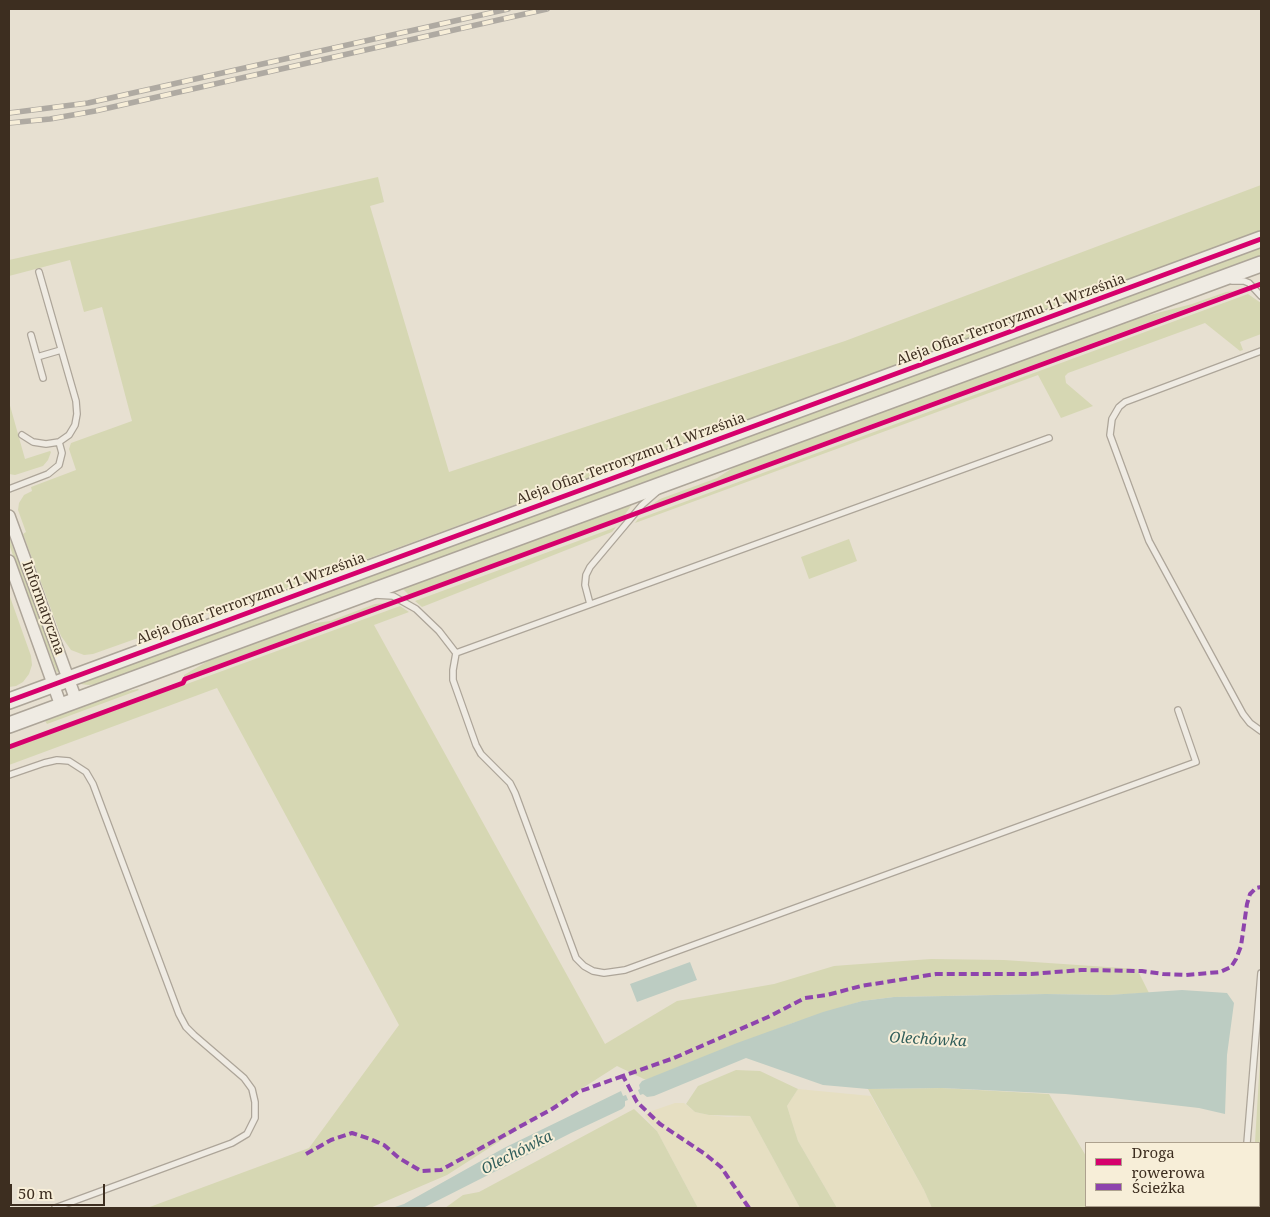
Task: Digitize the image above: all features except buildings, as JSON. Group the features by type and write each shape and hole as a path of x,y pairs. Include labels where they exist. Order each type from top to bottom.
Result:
{"street":[{"name":"Aleja Ofiar Terroryzmu 11 Września","path":"9,701 1261,240"},
{"path":"9,725 1261,264"},
{"name":"Informatyczna","path":"9,516 76,700"},
{"name":"Informatyczna","path":"10,567 61,706"}],"lane":[{"path":"22,435 33,442 46,444 59,442 69,436 75,425 77,414 76,402 39,272"},
{"path":"1203,286 1224,281 1244,281 1249,283 1261,296"},
{"path":"31,335 43,378"},
{"path":"37,357 61,350"},
{"path":"1261,351 1125,402 1119,407 1112,419 1110,435 1149,541 1243,714 1250,724 1261,731"},
{"path":"456,652 1049,438"},
{"path":"9,489 48,474 59,465 62,453 59,442"},
{"path":"590,604 585,585 586,574 642,505 669,482"},
{"path":"363,594 392,596 407,604 439,631 456,652 453,680 476,745 481,754 510,783 515,793 576,958 584,966 604,973 626,970 1196,762 1178,710"},
{"path":"9,775 57,760 69,761 86,772 93,784 179,1014 186,1027 194,1035 244,1078 252,1089 255,1102 255,1118 247,1134 232,1143 55,1208"},
{"path":"1247,1142 1261,973"}],"shaded area":[{"path":"798,1089 871,1096 924,1190 932,1208 837,1208 798,1141 787,1106"},
{"path":"675,1103 684,1103 695,1112 709,1115 728,1117 750,1116 800,1208 698,1208 657,1131 645,1116 649,1112"}],"green space":[{"path":"378,177 384,202 370,206 449,472 845,341 1261,185 1261,231 277,592 203,615 93,654 84,655 71,650 61,636 23,534 26,532 18,510 19,503 24,495 32,491 31,487 76,470 69,449 71,443 132,421 102,307 84,312 70,260 9,276 9,260"},
{"path":"1261,247 1261,257 101,684 80,684 104,672"},
{"path":"1234,291 650,506 660,499 717,478 736,466 1138,318"},
{"path":"1248,294 1261,303 1261,334 1240,342 1243,350 1240,351 1205,323 1068,373 1065,376 1066,383 1093,406 1061,418 1038,375 635,523 638,519"},
{"path":"9,402 25,459 51,452 43,466 15,475 9,474"},
{"path":"633,503 624,516 409,595 403,589"},
{"path":"616,527 612,532 422,607 415,601"},
{"path":"9,537 59,670 57,673 19,573 9,544"},
{"path":"849,539 857,561 809,579 801,557"},
{"path":"9,594 31,656 32,665 29,674 23,682 9,687"},
{"path":"385,603 184,677 184,675 208,661 302,625 330,621 375,604"},
{"path":"400,606 409,612 374,625 605,1044 677,1001 774,984 834,966 931,959 1004,960 1137,969 1149,993 894,997 862,1001 793,1023 646,1080 617,1066 447,1175 370,1208 147,1208 309,1148 399,1025 217,688 9,765 9,749"},
{"path":"138,689 47,724 44,719 107,695"},
{"path":"1261,1044 1260,1148 1260,1142 1255,1142"},
{"path":"736,1070 760,1071 798,1089 787,1106 798,1141 837,1208 800,1208 750,1116 709,1115 695,1112 686,1104 698,1086"},
{"path":"942,1088 1049,1094 1085,1154 1085,1207 1117,1208 932,1208 868,1089"},
{"path":"634,1109 657,1131 698,1208 445,1208 463,1195 479,1192"}],"water":[{"path":"690,962 697,980 637,1002 630,984"},
{"name":"Olechówka","path":"1182,990 1227,993 1234,1003 1227,1055 1225,1114 1199,1108 1065,1094 942,1088 868,1089 823,1085 746,1058 654,1096 640,1095 638,1090 642,1081 737,1043 823,1012 862,1001 894,997 1046,994 1109,995"},
{"name":"Olechówka","path":"621,1091 628,1100 625,1101 625,1106 622,1109 423,1208 392,1208 404,1204 504,1148"}],"railway":[{"path":"9,113 88,103 508,9"},
{"path":"9,123 50,119 95,111 547,9"}],"marked path":[{"path":"749,1208 721,1167 660,1124 637,1102 623,1076 674,1058 768,1017 805,998 827,995 861,986 936,974 1031,974 1081,970 1142,971 1186,975 1220,972 1231,967 1236,959 1241,946 1250,894 1256,888 1261,887"},
{"path":"306,1154 331,1140 352,1133 384,1145 399,1158 421,1171 441,1170 552,1109 578,1092 623,1076"}],"cycle path":[{"path":"9,701 1261,239"},
{"path":"9,747 183,683 185,679 1261,284"}]}
